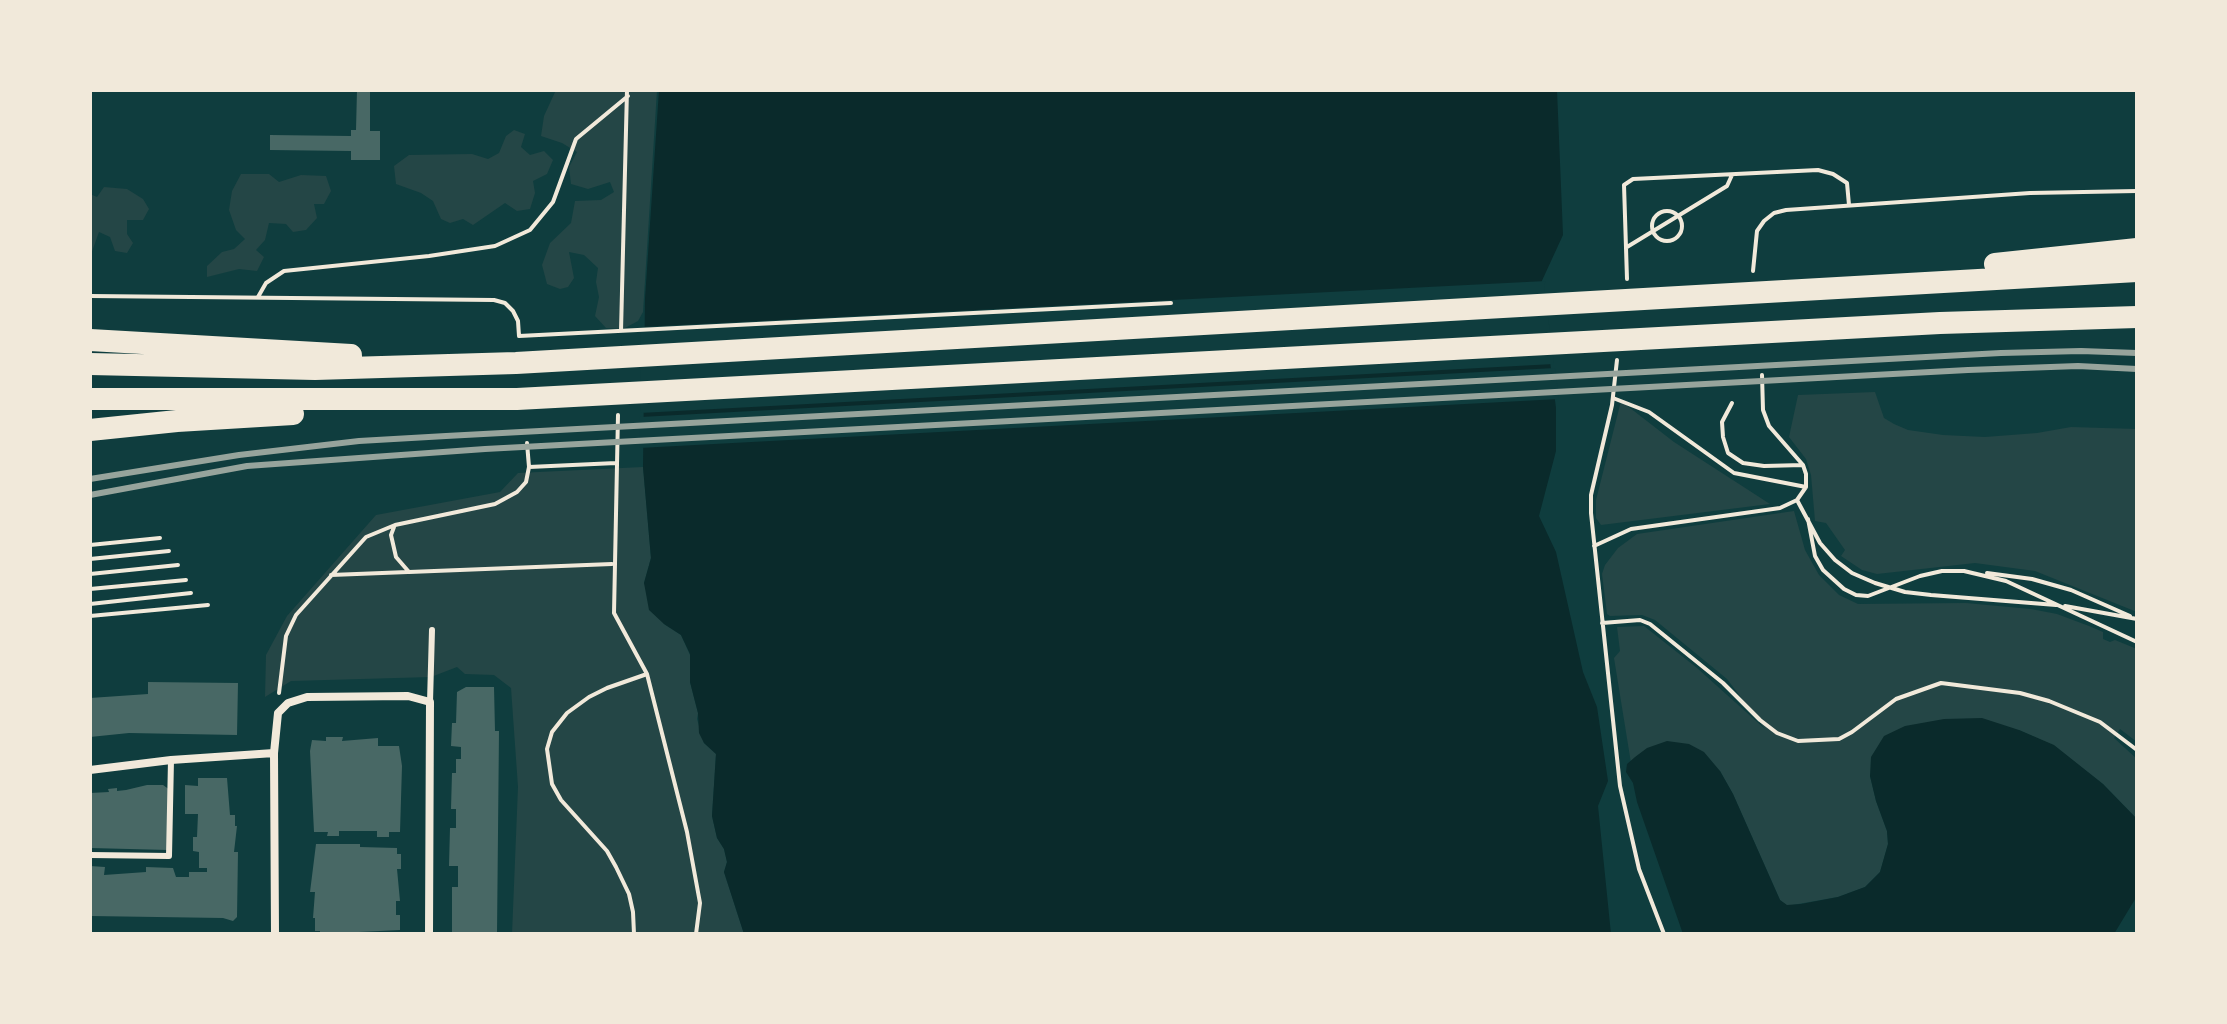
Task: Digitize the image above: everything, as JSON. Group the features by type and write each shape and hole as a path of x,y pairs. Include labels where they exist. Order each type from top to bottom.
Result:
{"highway":[{"path":"1768,291 2137,249"},
{"path":"90,364 315,369 516,363 2137,271"},
{"path":"90,430 177,421 517,399 2040,318 2137,317"},
{"path":"90,340 516,363"},
{"path":"90,399 517,399"}],"street":[{"path":"275,934 274,753 278,713 288,703 307,697 408,696 430,702 429,934"},
{"path":"90,770 171,760 274,753"}],"lane":[{"path":"430,702 432,630"},
{"path":"90,855 169,856 171,760"}],"path":[{"path":"258,297 266,283 284,271 495,246 530,230 553,202 576,139 628,93"},
{"path":"620,335 628,93"},
{"path":"1626,287 1624,185 1633,179 1818,170 1833,174 1847,183 1849,205"},
{"path":"1627,247 1727,186 1732,174"},
{"path":"1753,273 1757,231 1774,213 1786,210 2030,193 2137,191"},
{"path":"1668,210 1679,216 1682,229 1674,239 1660,239 1653,231 1652,222 1657,213 1668,210"},
{"path":"90,296 494,300 505,303 513,311 518,321 519,336 1184,302"},
{"path":"1618,350 1613,398 1591,495 1594,546 1620,786 1639,869 1664,934"},
{"path":"1594,546 1631,529 1780,508 1797,500 1806,487 1806,474 1803,465 1769,426 1763,410 1762,375"},
{"path":"1613,398 1649,412 1734,473 1806,487"},
{"path":"1732,403 1722,422 1728,453 1743,463 1803,465"},
{"path":"618,415 614,613 647,674 695,875 700,903 696,934"},
{"path":"278,713 286,636 296,615 366,537 395,525 495,504 517,492 526,482 529,467 527,443"},
{"path":"529,467 616,463"},
{"path":"1797,500 1820,543 1835,560 1852,573 1890,588 1931,595 2059,605 2137,619"},
{"path":"1808,519 1815,556 1832,580 1856,595 1868,596 1942,571 1964,571 2032,579 2071,590 2137,619"},
{"path":"395,525 391,535 396,557 409,572"},
{"path":"90,545 160,538"},
{"path":"90,559 169,551"},
{"path":"331,575 613,564"},
{"path":"90,574 178,565"},
{"path":"1964,571 2006,581 2137,642"},
{"path":"90,589 186,580"},
{"path":"90,604 191,593"},
{"path":"90,616 208,605"},
{"path":"1602,623 1640,620 1650,624 1690,654 1760,720 1777,733 1798,741 1839,739 1896,699 1941,683 2020,693 2049,701 2100,722 2137,750"},
{"path":"634,934 629,894 607,851 561,800 552,784 547,749 552,732 567,713 607,688 647,674"}],"shaded area":[{"path":"556,90 657,90 643,312 638,321 623,329 606,328 595,316 599,297 596,282 598,268 584,255 569,252 574,278 568,287 560,289 547,284 542,265 550,243 571,223 575,201 601,200 614,192 610,182 588,189 571,184 569,167 577,152 541,136 544,116"},
{"path":"659,90 1557,90 1563,235 1540,285 1556,408 1556,451 1539,516 1556,552 1583,672 1597,707 1608,781 1598,806 1611,934 744,934 724,872 727,862 712,816 716,754 704,743 699,733 698,713 690,682 690,654 681,635 649,610 644,583 651,558 643,467 645,299"},
{"path":"514,130 525,134 521,147 530,155 544,151 553,160 547,174 533,181 535,193 530,209 517,211 505,203 473,225 463,219 450,223 441,219 433,201 396,184 394,166 409,155 472,154 488,159 499,153 506,136"},
{"path":"241,174 269,174 279,182 301,175 326,176 331,191 324,204 314,204 317,218 306,230 293,232 286,224 269,223 265,240 256,250 264,257 257,271 239,269 207,277 207,266 222,252 234,249 245,239 236,230 229,210 232,191"},
{"path":"104,187 127,189 143,199 149,209 143,220 127,220 127,234 133,243 127,253 115,251 110,237 99,232 90,257 90,194 97,197"},
{"path":"1875,392 1884,418 1908,430 1943,435 1985,437 2071,427 2137,429 2137,612 2035,571 1975,563 1877,574 1862,570 1841,556 1845,550 1826,523 1815,521 1811,475 1806,459 1789,437 1798,395"},
{"path":"1621,401 1674,442 1770,504 1601,525 1596,518 1596,500"},
{"path":"643,467 651,558 644,583 664,624 681,635 690,655 690,682 697,719 704,743 716,754 712,816 727,862 724,872 744,934 512,934 518,787 511,688 494,675 465,674 457,667 431,677 291,681 265,697 266,655 287,616 376,515 500,492 518,473"},
{"path":"1794,511 1805,550 1819,575 1839,595 1858,604 1966,603 2031,609 2057,614 2089,626 2103,632 2103,639 2110,642 2115,640 2137,649 2137,742 2120,729 2114,738 2137,759 2137,819 2103,784 2054,746 2019,730 1870,776 1887,831 1888,844 1880,872 1865,887 1838,897 1787,906 1780,900 1720,771 1631,763 1614,658 1620,651 1617,627 1644,626 1765,729 1727,679 1655,620 1642,615 1607,614 1602,574 1618,548 1637,534"},
{"path":"1982,718 2054,745 2103,784 2137,819 2137,896 2114,934 1683,934 1633,783 1626,772 1627,764 1647,748 1667,741 1689,744 1704,752 1733,794 1780,900 1787,905 1801,904 1838,897 1865,887 1880,872 1888,844 1887,831 1870,776 1871,757 1884,736 1905,726 1944,719"}],"pier":[{"path":"1546,281 1554,364 640,413 641,327"},
{"path":"1555,368 1559,399 639,448 640,417"}],"building":[{"path":"357,90 370,90 370,131 380,131 380,160 351,160 351,151 270,150 270,135 351,136 351,130 356,130"},
{"path":"148,682 238,683 237,735 129,733 90,737 90,698 148,694"},
{"path":"466,687 494,687 495,731 499,731 497,934 452,933 452,887 458,887 458,866 449,866 450,828 456,828 456,809 451,809 452,773 456,773 456,759 461,759 461,747 451,746 452,723 456,723 457,692"},
{"path":"326,737 343,737 342,741 378,738 378,746 399,746 402,766 400,832 389,832 389,837 377,837 377,831 339,831 339,836 314,832 310,751 312,740 326,741"},
{"path":"198,778 227,778 230,815 235,815 237,826 234,852 238,852 237,917 233,921 223,918 90,916 90,866 105,867 104,875 146,872 146,867 173,868 176,877 189,877 189,872 207,872 207,868 199,868 199,852 193,851 198,814 185,814 185,785 198,786"},
{"path":"163,785 170,790 168,850 90,848 90,793"},
{"path":"316,844 397,848 397,854 401,854 401,869 397,869 400,901 396,901 400,930 359,934 320,934 320,931 315,931 315,892 310,892"}],"railway":[{"path":"90,479 239,455 359,441 2001,353 2137,353"},
{"path":"90,495 247,466 485,449 1968,370 2078,366 2137,369"}]}
